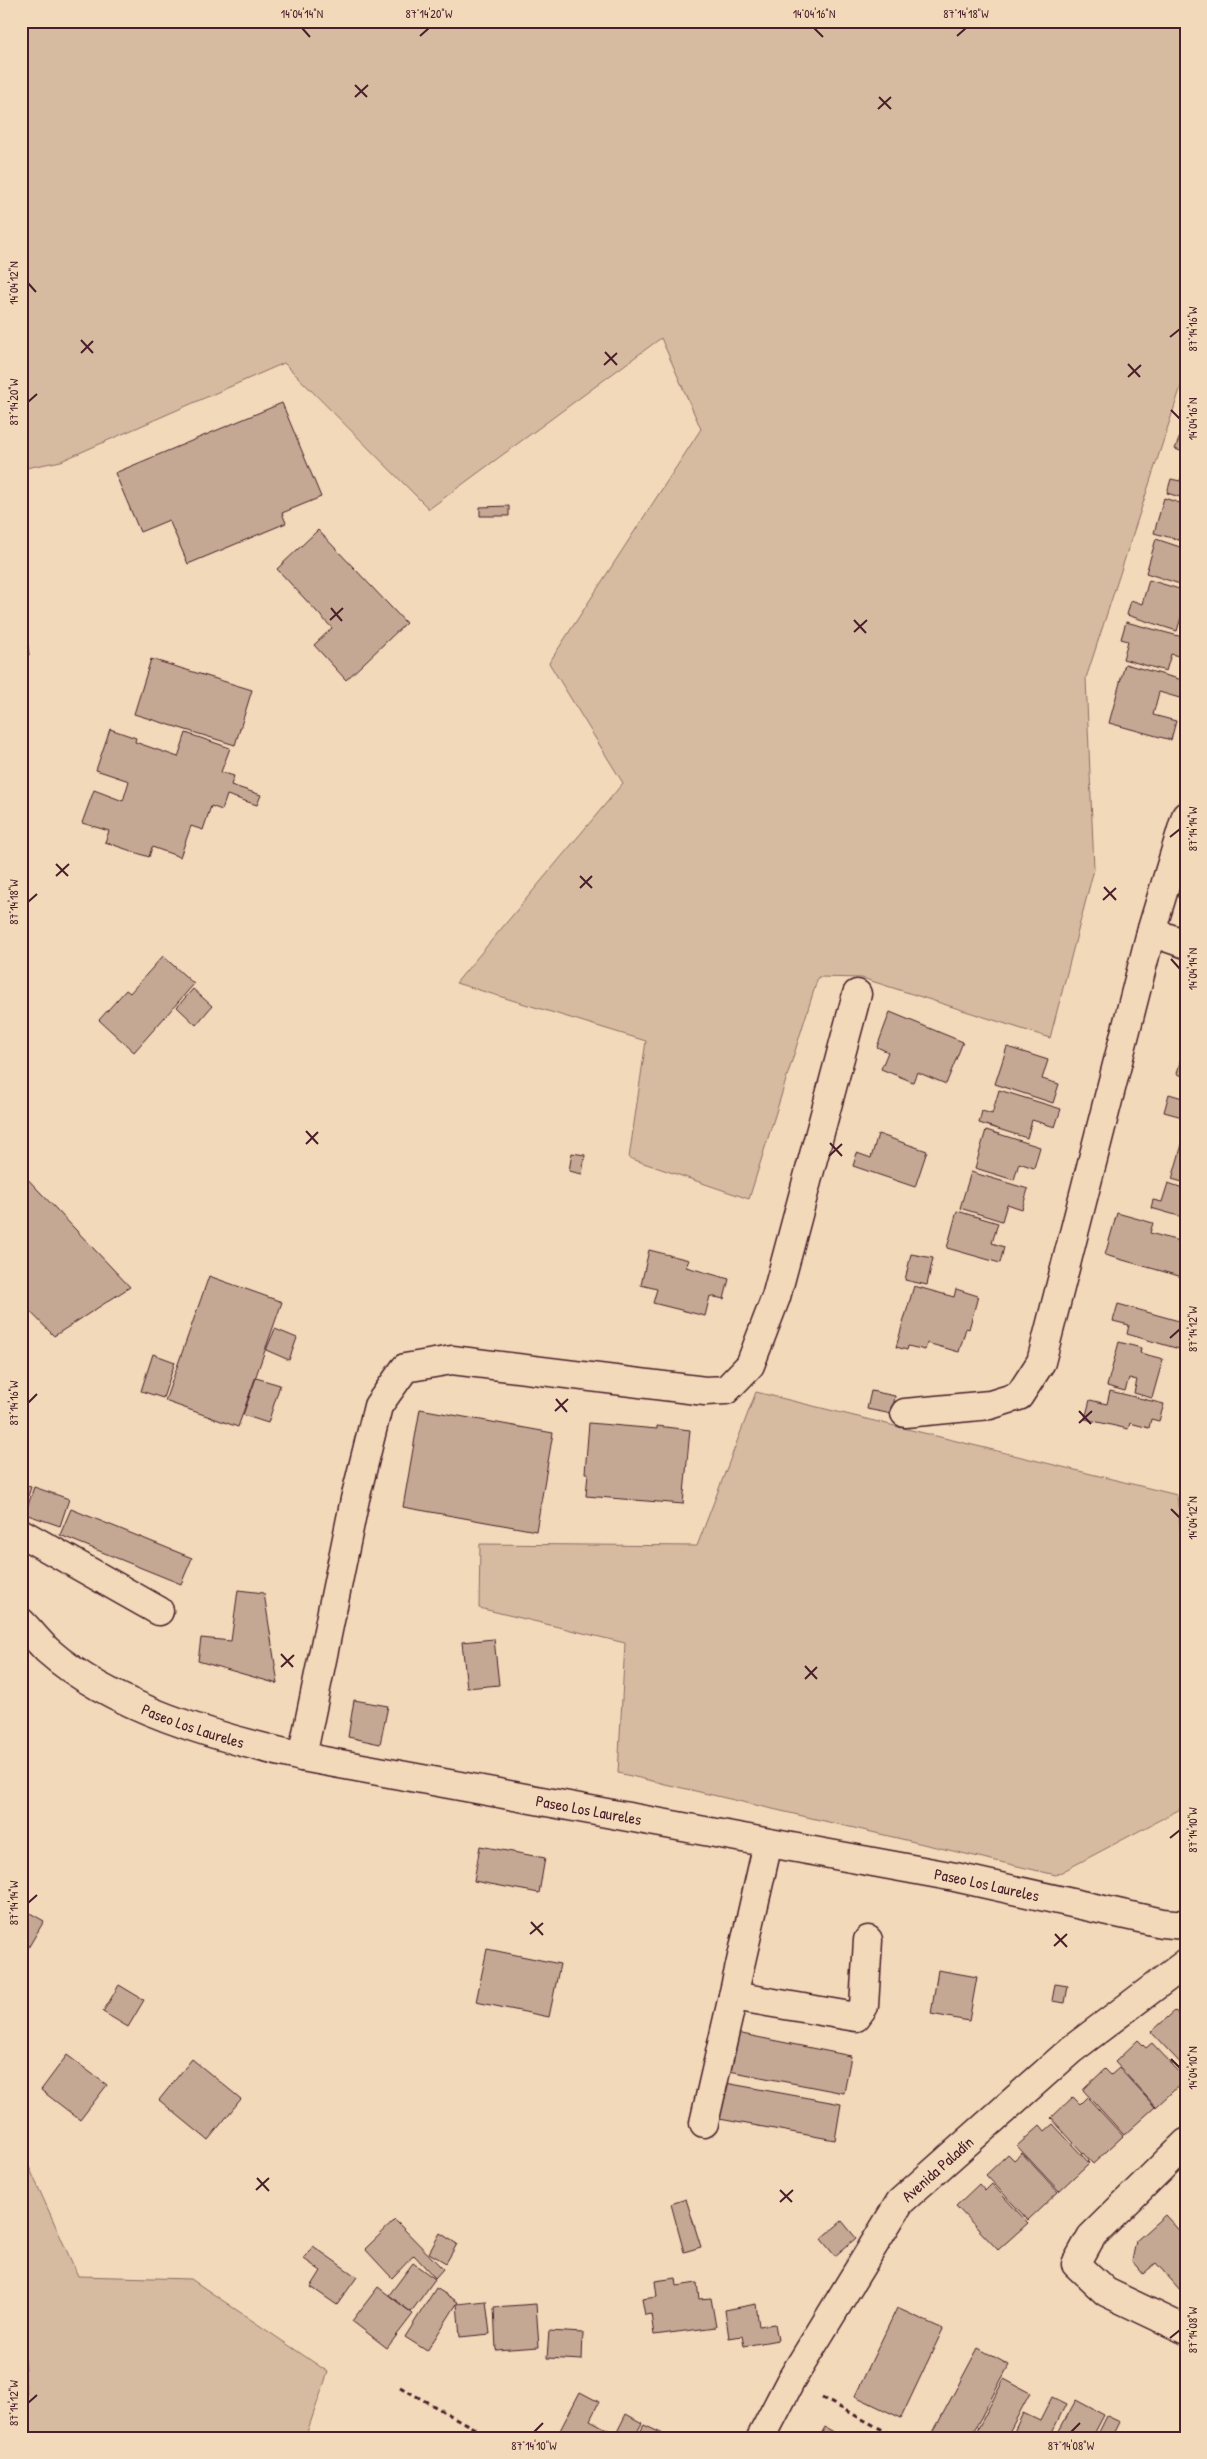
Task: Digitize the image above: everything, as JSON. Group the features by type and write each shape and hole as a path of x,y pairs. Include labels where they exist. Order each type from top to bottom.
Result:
{"street":[{"path":"906,1413 990,1405 1019,1396 1041,1362 1151,932 1186,816"},
{"path":"1151,932 1186,944"},
{"path":"302,1757 354,1499 378,1406 383,1398 405,1368 452,1360 704,1391 726,1390 750,1365 776,1297 857,994"},
{"path":"21,1533 159,1611"},
{"name":"Paseo Los Laureles","path":"21,1622 48,1650 89,1680 142,1708 230,1740 302,1757 955,1878 1162,1923 1186,1925"},
{"path":"704,2122 768,1844"},
{"path":"733,1996 856,2017 864,2006 868,1940"},
{"name":"Avenida Paladín","path":"761,2438 790,2382 900,2202 1071,2050 1186,1963"},
{"path":"1186,2143 1091,2237 1076,2264 1106,2292 1186,2330"}],"path":[{"path":"790,2382 898,2438"},
{"path":"400,2387 491,2438"}],"shaded area":[{"path":"21,21 1159,21 1186,27 1186,371 1086,678 1094,869 1050,1038 862,978 818,977 749,1199 629,1158 646,1041 456,983 623,783 549,663 701,429 661,338 429,509 284,363 61,461 21,469"},
{"path":"756,1392 1177,1495 1186,1590 1186,1806 1056,1875 618,1773 625,1643 479,1608 480,1544 697,1546"},
{"path":"21,2149 78,2276 191,2279 328,2372 305,2438 22,2438 27,2391 21,2382"},
{"path":"22,2308 28,2438 21,2438"}],"building":[{"path":"282,403 321,497 282,513 286,523 188,564 169,520 140,532 115,473"},
{"path":"1181,434 1186,436 1186,453 1175,449"},
{"path":"1186,464 1186,499 1167,493 1171,479 1180,481"},
{"path":"1164,498 1186,505 1186,542 1154,533"},
{"path":"509,506 509,516 480,516 480,507"},
{"path":"318,530 406,623 346,680 314,645 332,628 277,569"},
{"path":"1156,539 1186,549 1186,586 1146,573"},
{"path":"1149,580 1186,591 1186,612 1183,611 1177,631 1127,615 1131,600 1142,604"},
{"path":"21,595 29,655 21,656"},
{"path":"1126,622 1186,638 1186,658 1171,654 1166,671 1123,659 1128,641 1121,639"},
{"path":"151,659 252,690 235,745 134,714"},
{"path":"1125,664 1186,681 1183,699 1159,692 1153,715 1176,721 1171,740 1109,723"},
{"path":"110,729 136,738 135,742 178,757 186,733 230,748 221,772 234,776 231,785 261,795 257,805 227,795 222,810 211,806 203,830 191,826 180,857 152,847 149,857 105,842 109,831 82,823 94,790 123,801 129,781 96,770"},
{"path":"163,956 194,984 134,1052 99,1020 126,990 130,993"},
{"path":"193,989 212,1006 196,1025 177,1007"},
{"path":"890,1012 963,1042 946,1084 917,1072 913,1082 881,1069 888,1052 877,1047"},
{"path":"1007,1047 1048,1060 1042,1079 1059,1084 1053,1103 995,1084"},
{"path":"1182,1054 1186,1055 1186,1077 1177,1074"},
{"path":"999,1090 1061,1109 1055,1127 1032,1120 1027,1138 979,1123 982,1111 992,1114"},
{"path":"1169,1094 1186,1099 1186,1118 1164,1112"},
{"path":"986,1130 1040,1147 1034,1168 1019,1163 1014,1180 975,1168"},
{"path":"878,1134 927,1151 915,1187 853,1166 857,1153 871,1158"},
{"path":"1183,1141 1186,1141 1186,1183 1172,1179"},
{"path":"572,1153 585,1155 582,1174 569,1171"},
{"path":"21,1172 130,1287 54,1336 21,1302"},
{"path":"971,1172 1028,1189 1022,1209 1007,1204 1002,1221 960,1208"},
{"path":"1168,1183 1186,1189 1186,1218 1151,1208 1153,1200 1162,1202"},
{"path":"957,1211 998,1223 992,1243 1004,1247 1000,1263 947,1248"},
{"path":"1117,1213 1153,1223 1150,1233 1186,1243 1186,1278 1105,1255"},
{"path":"649,1250 689,1260 686,1267 729,1279 724,1299 710,1296 705,1316 653,1303 657,1289 641,1285"},
{"path":"911,1254 933,1258 927,1285 905,1280"},
{"path":"209,1276 282,1302 238,1427 165,1401"},
{"path":"914,1286 954,1297 956,1289 978,1296 969,1329 966,1328 959,1352 927,1343 925,1350 908,1346 907,1350 896,1347"},
{"path":"1118,1304 1186,1323 1186,1351 1127,1334 1129,1325 1113,1321"},
{"path":"275,1329 297,1338 289,1360 266,1350"},
{"path":"1119,1342 1141,1348 1140,1353 1163,1359 1152,1398 1134,1393 1137,1380 1129,1378 1125,1391 1107,1386"},
{"path":"153,1354 175,1362 163,1398 141,1391"},
{"path":"256,1378 280,1385 268,1423 243,1415"},
{"path":"871,1391 895,1396 892,1414 867,1409"},
{"path":"1110,1391 1164,1404 1159,1421 1151,1419 1149,1428 1130,1423 1128,1429 1085,1419 1090,1400 1107,1404"},
{"path":"420,1409 553,1433 536,1531 403,1507"},
{"path":"589,1423 657,1429 657,1426 690,1430 683,1504 586,1496 588,1473 585,1473"},
{"path":"21,1484 31,1487 23,1512 21,1511"},
{"path":"34,1487 69,1499 60,1526 25,1514"},
{"path":"71,1509 192,1558 181,1584 60,1535"},
{"path":"238,1590 264,1593 278,1684 198,1661 201,1638 231,1641"},
{"path":"494,1639 499,1685 467,1688 462,1642"},
{"path":"354,1700 388,1706 380,1744 348,1737"},
{"path":"480,1846 545,1858 539,1893 474,1881"},
{"path":"21,1908 44,1921 21,1960"},
{"path":"487,1949 560,1964 549,2017 476,2002"},
{"path":"938,1970 977,1977 969,2021 931,2014"},
{"path":"1055,1984 1068,1986 1065,2003 1052,2001"},
{"path":"119,1985 144,2000 128,2027 103,2012"},
{"path":"1175,2011 1186,2020 1186,2069 1151,2032"},
{"path":"732,2032 851,2056 844,2093 724,2070"},
{"path":"1138,2040 1146,2048 1152,2043 1186,2079 1156,2107 1115,2062"},
{"path":"67,2055 107,2085 80,2120 41,2090"},
{"path":"192,2059 241,2099 208,2140 159,2100"},
{"path":"1119,2068 1155,2107 1124,2135 1083,2090 1105,2069 1111,2075"},
{"path":"720,2082 841,2104 835,2140 714,2118"},
{"path":"1073,2097 1080,2104 1087,2097 1123,2136 1093,2164 1051,2118"},
{"path":"1053,2124 1089,2163 1059,2191 1017,2146 1040,2125 1045,2131"},
{"path":"1022,2153 1058,2192 1028,2220 986,2175 1008,2154 1014,2160"},
{"path":"979,2184 985,2191 992,2184 1028,2223 998,2250 956,2206"},
{"path":"686,2199 701,2247 684,2252 671,2204"},
{"path":"1165,2215 1186,2238 1186,2287 1181,2291 1156,2263 1143,2274 1132,2261 1136,2241"},
{"path":"395,2220 443,2269 435,2278 414,2255 392,2278 365,2249"},
{"path":"842,2221 856,2238 835,2256 821,2239"},
{"path":"440,2233 457,2244 446,2263 429,2253"},
{"path":"313,2246 357,2277 337,2305 311,2287 321,2271 304,2259"},
{"path":"413,2263 435,2279 411,2312 389,2295"},
{"path":"676,2278 677,2286 697,2283 699,2299 711,2298 716,2327 654,2335 651,2314 645,2315 642,2299 657,2297 655,2281"},
{"path":"378,2287 413,2314 387,2348 352,2321"},
{"path":"436,2288 458,2302 427,2351 405,2337"},
{"path":"486,2301 490,2334 460,2337 457,2304"},
{"path":"536,2304 539,2347 496,2350 494,2307"},
{"path":"756,2304 759,2326 775,2324 778,2340 744,2346 742,2336 729,2338 725,2310"},
{"path":"897,2308 943,2329 901,2418 855,2396"},
{"path":"549,2331 583,2333 582,2360 547,2358"},
{"path":"978,2348 1009,2365 970,2438 930,2438"},
{"path":"1004,2379 1030,2393 1006,2438 973,2438"},
{"path":"580,2392 599,2402 590,2420 616,2434 626,2414 642,2423 634,2438 556,2438"},
{"path":"1052,2397 1066,2404 1049,2438 1011,2438 1023,2413 1040,2421"},
{"path":"1076,2400 1104,2415 1092,2438 1055,2438"},
{"path":"1107,2416 1120,2422 1112,2438 1096,2438"},
{"path":"644,2425 663,2434 661,2438 637,2438"},
{"path":"825,2427 844,2438 819,2438"}]}
